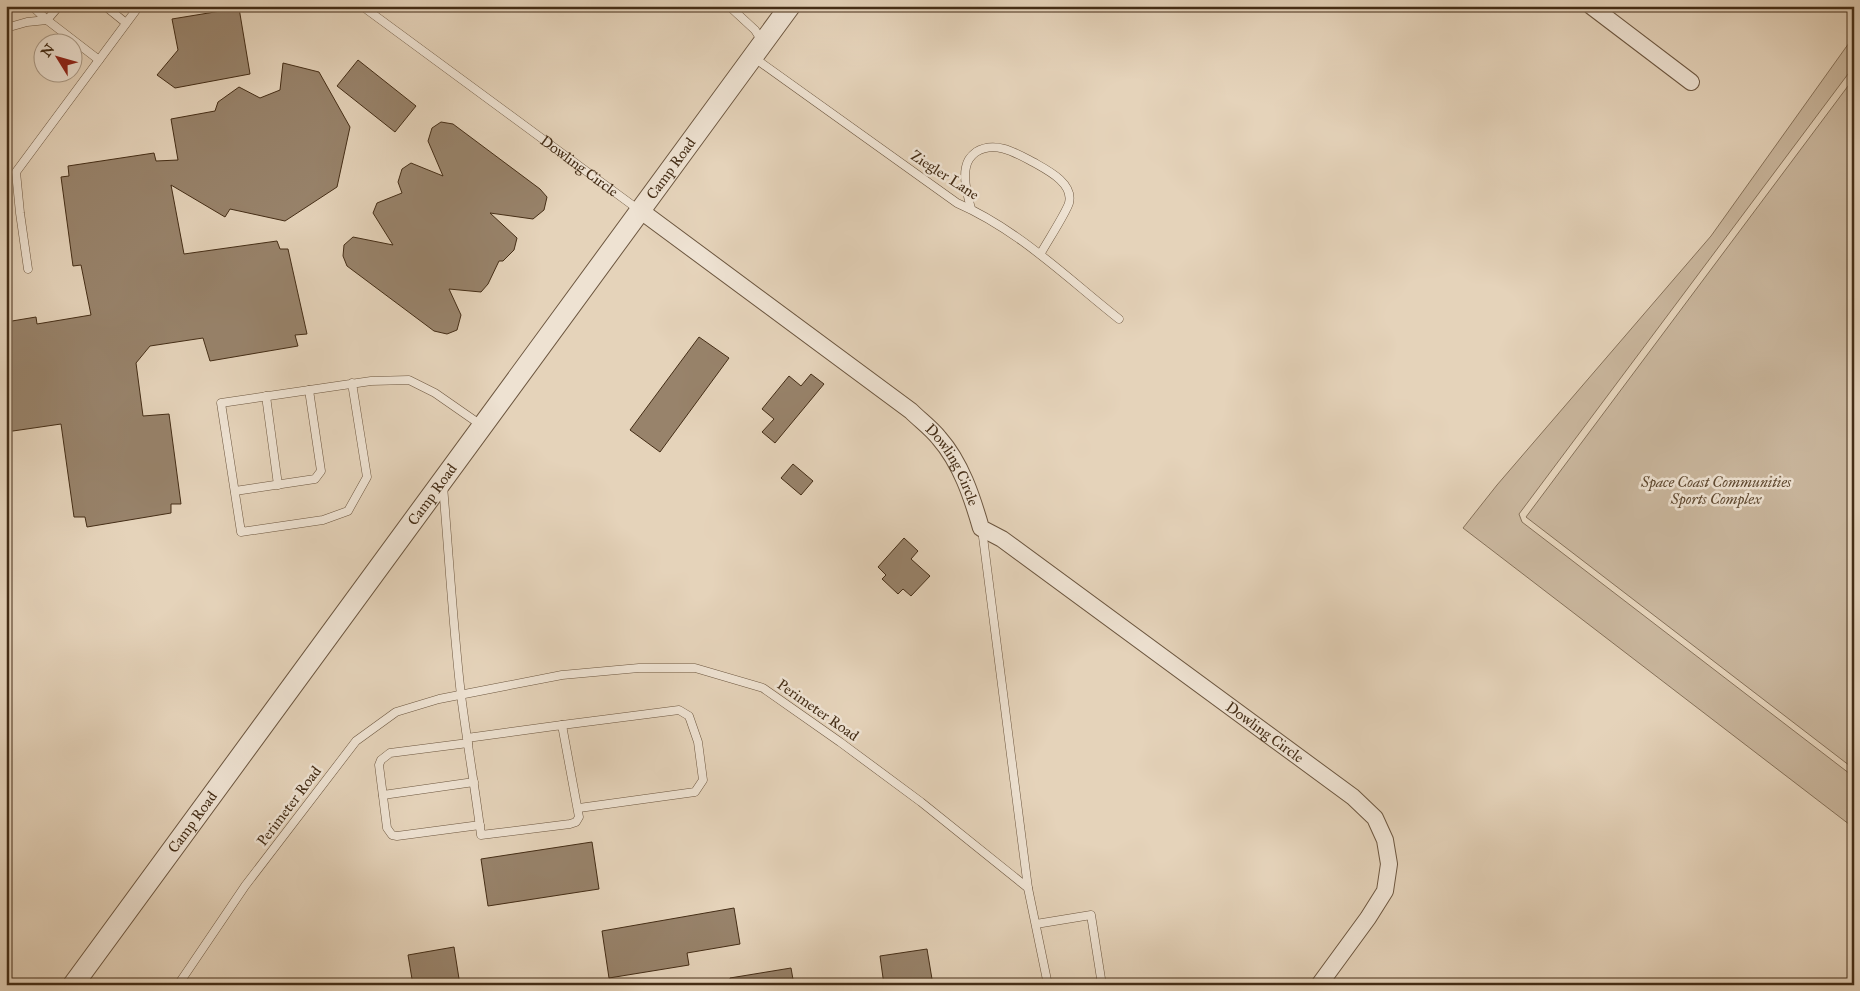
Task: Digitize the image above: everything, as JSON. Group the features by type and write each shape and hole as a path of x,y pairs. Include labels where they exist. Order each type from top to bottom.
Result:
{"street":[{"name":"Camp Road","path":"73,985 790,6"},
{"path":"1591,6 1691,82"},
{"name":"Dowling Circle","path":"641,211 911,411 939,438 957,465 972,498 982,528 1002,538 1354,797 1375,818 1385,840 1389,864 1385,892 1319,985"}],"lane":[{"path":"32,6 99,60"},
{"path":"6,28 27,22 47,20 59,6"},
{"path":"104,6 126,23"},
{"path":"28,269 16,172 138,6"},
{"name":"Dowling Circle","path":"362,6 641,211"},
{"name":"Ziegler Lane","path":"729,6 755,30 758,50 957,202 1040,253 1120,319"},
{"path":"971,209 966,186 966,166 972,154 984,147 1002,148 1018,153 1050,172 1063,183 1068,191 1069,202 1040,253"},
{"path":"352,383 367,477 348,511 323,520 241,532 221,403 371,380 409,380 435,393 483,426"},
{"path":"235,491 315,479 320,471 309,390"},
{"path":"266,396 278,485"},
{"path":"442,482 461,695 481,835 570,824 576,822 580,817 562,725"},
{"path":"982,528 1028,888 1048,985"},
{"name":"Perimeter Road","path":"178,985 245,886 356,741 396,712 439,699 562,675 639,668 695,668 763,688 921,802 1028,888"},
{"path":"480,825 397,836 392,834 387,828 379,765 384,756 562,725 679,710 690,716 698,742 702,780 695,792 578,808"},
{"path":"383,795 474,782"},
{"path":"1036,924 1091,915 1102,985"}],"green space":[{"path":"1854,36 1854,66 1519,514 1522,522 1854,777 1854,828 1463,528 1497,485 1711,236"},
{"name":"Space Coast Communities Sports Complex","path":"1854,78 1854,769 1526,517"}],"building":[{"path":"239,8 250,74 175,88 157,75 178,50 172,19"},
{"path":"358,60 416,106 395,132 337,86"},
{"path":"283,63 319,72 350,127 337,187 285,221 230,209 225,217 171,185 184,254 277,241 280,249 288,249 307,334 295,335 298,346 210,361 203,338 150,346 136,363 143,416 169,414 181,504 171,504 171,513 87,527 85,517 74,517 61,424 6,432 6,322 36,317 37,324 91,315 81,265 73,266 61,177 69,176 68,166 154,153 156,161 178,160 171,119 215,111 218,102 239,87 260,98 280,90"},
{"path":"441,122 453,124 540,189 547,197 544,210 533,219 490,213 517,238 514,250 503,261 499,261 488,284 481,292 449,289 461,315 457,330 447,334 434,331 347,266 343,256 344,245 353,237 393,245 373,213 377,203 402,193 398,182 402,169 411,163 443,176 428,141 432,128"},
{"path":"699,337 729,358 660,452 630,430"},
{"path":"811,374 824,384 775,443 762,432 774,419 762,409 789,376 801,386"},
{"path":"793,464 813,481 801,495 781,478"},
{"path":"904,538 918,551 911,559 930,576 911,596 903,589 898,594 882,579 886,575 878,567"},
{"path":"592,842 599,889 488,906 481,859"},
{"path":"734,908 740,944 687,953 689,965 609,978 602,931"},
{"path":"454,947 460,985 413,985 408,955"},
{"path":"927,949 933,985 884,985 880,956"},
{"path":"791,968 794,985 730,985 730,978"}]}
